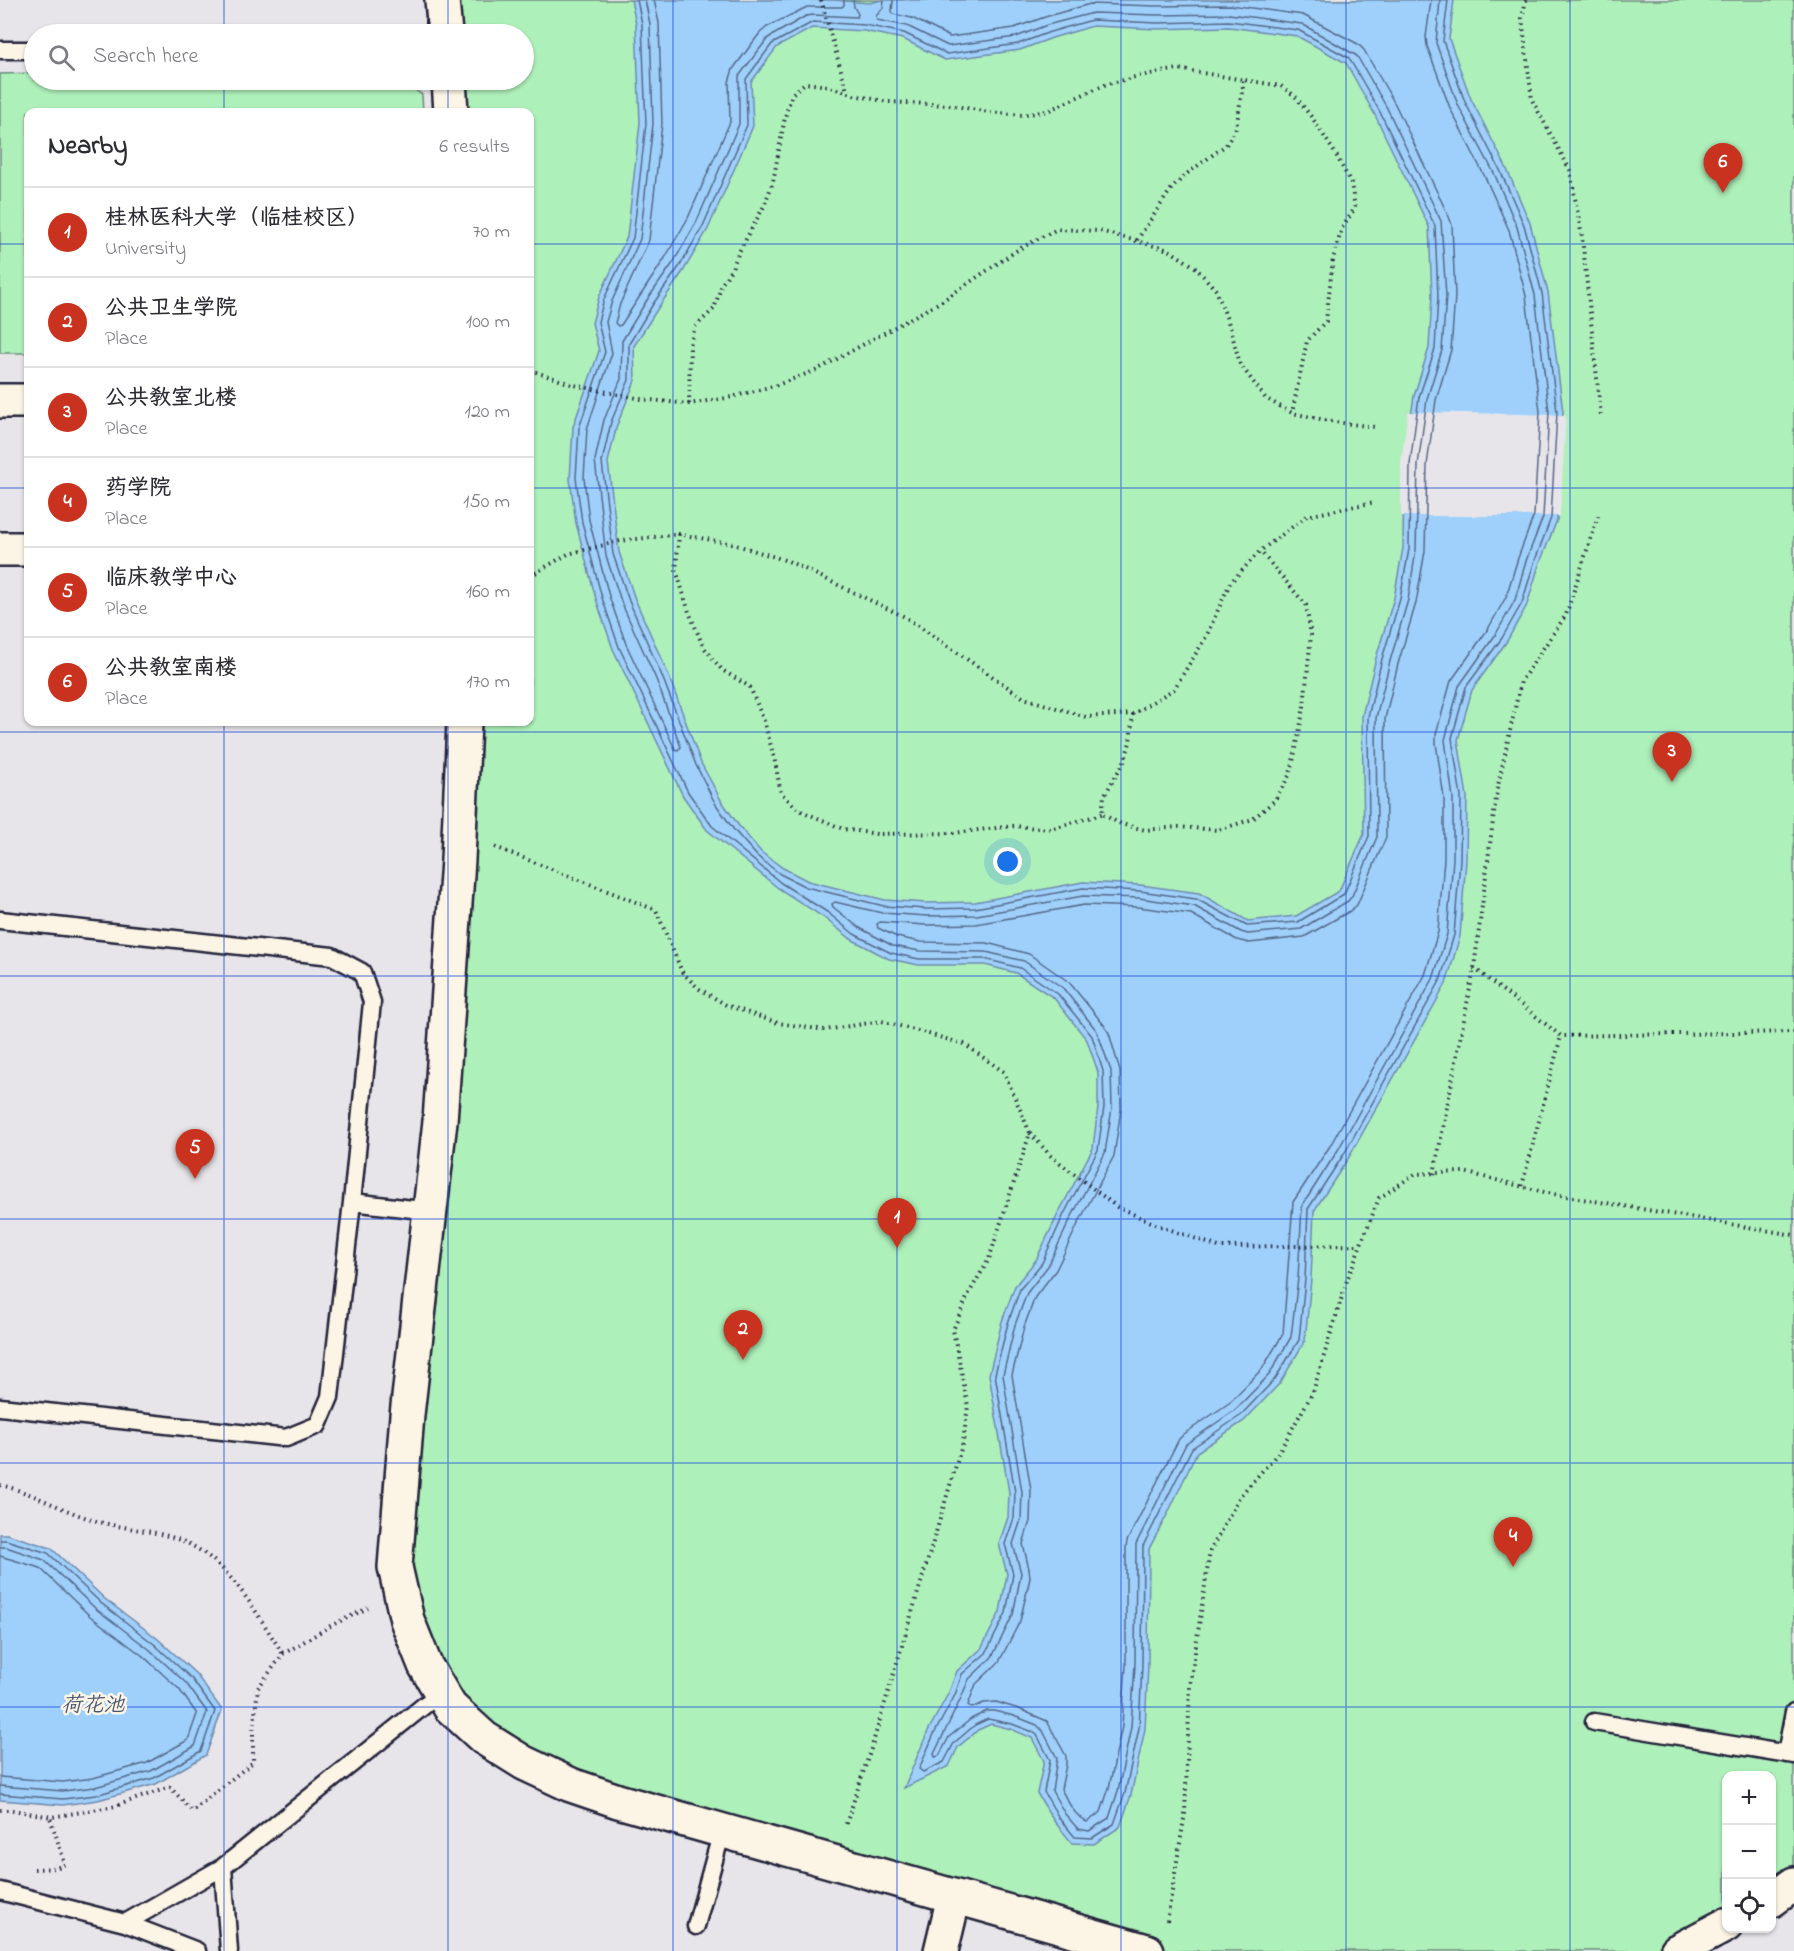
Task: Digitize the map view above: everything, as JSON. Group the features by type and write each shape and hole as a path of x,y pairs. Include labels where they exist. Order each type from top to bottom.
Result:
{"street":[{"path":"442,0 444,24"},
{"path":"450,90 452,108"},
{"path":"0,401 24,401"},
{"path":"0,549 24,549"},
{"path":"464,726 442,1086 407,1415 395,1567 407,1620 424,1665 450,1707 484,1738 524,1763 571,1785 722,1831 954,1896 1156,1940"},
{"path":"1776,1897 1794,1884"},
{"path":"941,1951 954,1896"},
{"path":"1677,1951 1722,1927"}],"lane":[{"path":"0,50 24,50"},
{"path":"0,920 332,956 362,972 372,1002 330,1397 318,1425 286,1438 0,1407"},
{"path":"352,1202 430,1211"},
{"path":"125,1923 223,1867 441,1692"},
{"path":"1594,1722 1790,1754 1794,1712"},
{"path":"696,1926 722,1831"},
{"path":"223,1867 229,1951"},
{"path":"0,1891 125,1923 197,1951"}],"path":[{"path":"821,0 847,92"},
{"path":"1526,0 1522,18 1532,100 1570,170 1582,237 1601,416"},
{"path":"689,404 690,345 695,327 714,309 722,284 764,206 773,182 785,117 792,94 805,83 828,86 888,102 949,105 1023,115 1047,111 1104,85 1178,69 1281,86 1295,96 1313,119 1351,183 1355,208 1342,228 1333,259 1326,321 1307,341 1293,413"},
{"path":"1137,240 1172,188 1226,146 1236,128 1244,80"},
{"path":"534,371 574,385 641,399 689,404 732,397 777,385 817,370 942,301 1019,249 1057,229 1100,231 1168,250 1195,267 1216,290 1230,327 1240,364 1265,398 1293,413 1335,422 1375,427"},
{"path":"534,574 568,554 620,541 679,534 733,543 788,561 904,617 1024,698 1086,717 1133,714 1174,689 1206,637 1230,583 1260,551 1306,516 1375,502"},
{"path":"1434,1174 1474,968 1497,790 1521,681 1566,615 1598,516"},
{"path":"679,534 676,570 688,612 703,646 722,670 750,687 774,757 781,793 799,810 843,829 877,834 952,833 1014,826 1050,829 1102,814 1121,824 1145,830 1179,827 1218,830 1253,819 1275,800 1290,774 1306,686 1311,635 1306,605 1260,551"},
{"path":"1102,814 1104,796 1125,760 1130,742 1133,714"},
{"path":"459,833 656,910 682,972 698,988 726,1005 778,1023 825,1030 882,1022 964,1044 1004,1072 1030,1133 1051,1156 1117,1207 1160,1226 1219,1247 1360,1245"},
{"path":"1474,968 1561,1036 1794,1032"},
{"path":"1522,1186 1561,1036"},
{"path":"834,1862 872,1746 963,1442 968,1406 953,1330 968,1295 989,1259 1030,1133"},
{"path":"1156,1940 1185,1813 1190,1686 1210,1551 1240,1496 1279,1452 1313,1392 1347,1280 1379,1198 1415,1174 1464,1172 1548,1193 1794,1235"},
{"path":"0,1485 19,1489 91,1520 143,1530 180,1541 207,1555 247,1598 283,1654"},
{"path":"0,1810 50,1817 116,1806 170,1786 192,1811 254,1762 258,1688 283,1654 332,1625 401,1592"},
{"path":"32,1869 56,1868 65,1864 50,1817"}],"green space":[{"path":"442,0 1794,0 1794,1884 1776,1897 1776,1771 1722,1771 1722,1927 1677,1951 1147,1951 571,1785 441,1692 398,1513 464,726 534,726 534,108 451,108 450,90 534,90 534,24 444,24"},
{"path":"24,73 24,90 415,90 422,95 423,108 24,108 24,353 0,353 0,74"}],"water":[{"path":"631,0 834,0 869,3 882,0 1454,0 1449,39 1471,99 1506,167 1530,223 1548,292 1563,412 1557,520 1539,565 1527,605 1507,641 1472,690 1458,740 1467,796 1466,860 1460,936 1446,984 1349,1157 1314,1211 1305,1341 1280,1383 1244,1421 1197,1452 1149,1549 1145,1729 1131,1795 1120,1827 1094,1844 1072,1843 1054,1821 1037,1793 1044,1761 1032,1738 1011,1729 991,1724 978,1730 958,1747 949,1766 904,1788 957,1671 981,1649 1000,1612 1007,1574 999,1544 1008,1517 1009,1492 989,1375 1002,1321 1015,1286 1036,1260 1093,1148 1098,1107 1098,1072 1087,1040 1054,998 1016,973 985,965 919,965 889,959 851,939 823,917 778,888 707,830 683,796 613,649 596,599 576,523 570,479 573,427 599,351 592,323 599,297 627,237 640,123 636,24","holes":["1093,26 1157,29 1229,27 1297,36 1346,63 1375,115 1429,227 1432,296 1429,348 1414,396 1404,463 1403,548 1394,598 1362,716 1364,834 1339,891 1296,916 1248,921 1199,893 1140,885 1083,882 975,902 926,903 885,900 808,881 783,868 761,852 721,800 701,763 668,674 635,599 619,552 608,462 617,425 635,381 634,346 708,229 753,126 751,82 777,47 812,28 864,31 903,39 945,60 1020,50"]},
{"name":"荷花池","path":"0,1534 7,1534 51,1548 105,1599 158,1639 196,1674 222,1710 206,1755 156,1784 98,1800 63,1805 0,1800"}],"pier":[{"path":"1408,412 1566,415 1560,516 1401,516 1401,463"}],"place":[{"name":"公共教室南楼","path":"1723,193"},
{"name":"公共教室北楼","path":"1672,782"},
{"name":"临床教学中心","path":"195,1179"},
{"name":"桂林医科大学（临桂校区）","path":"897,1248"},
{"name":"公共卫生学院","path":"743,1360"},
{"name":"药学院","path":"1513,1567"}]}
